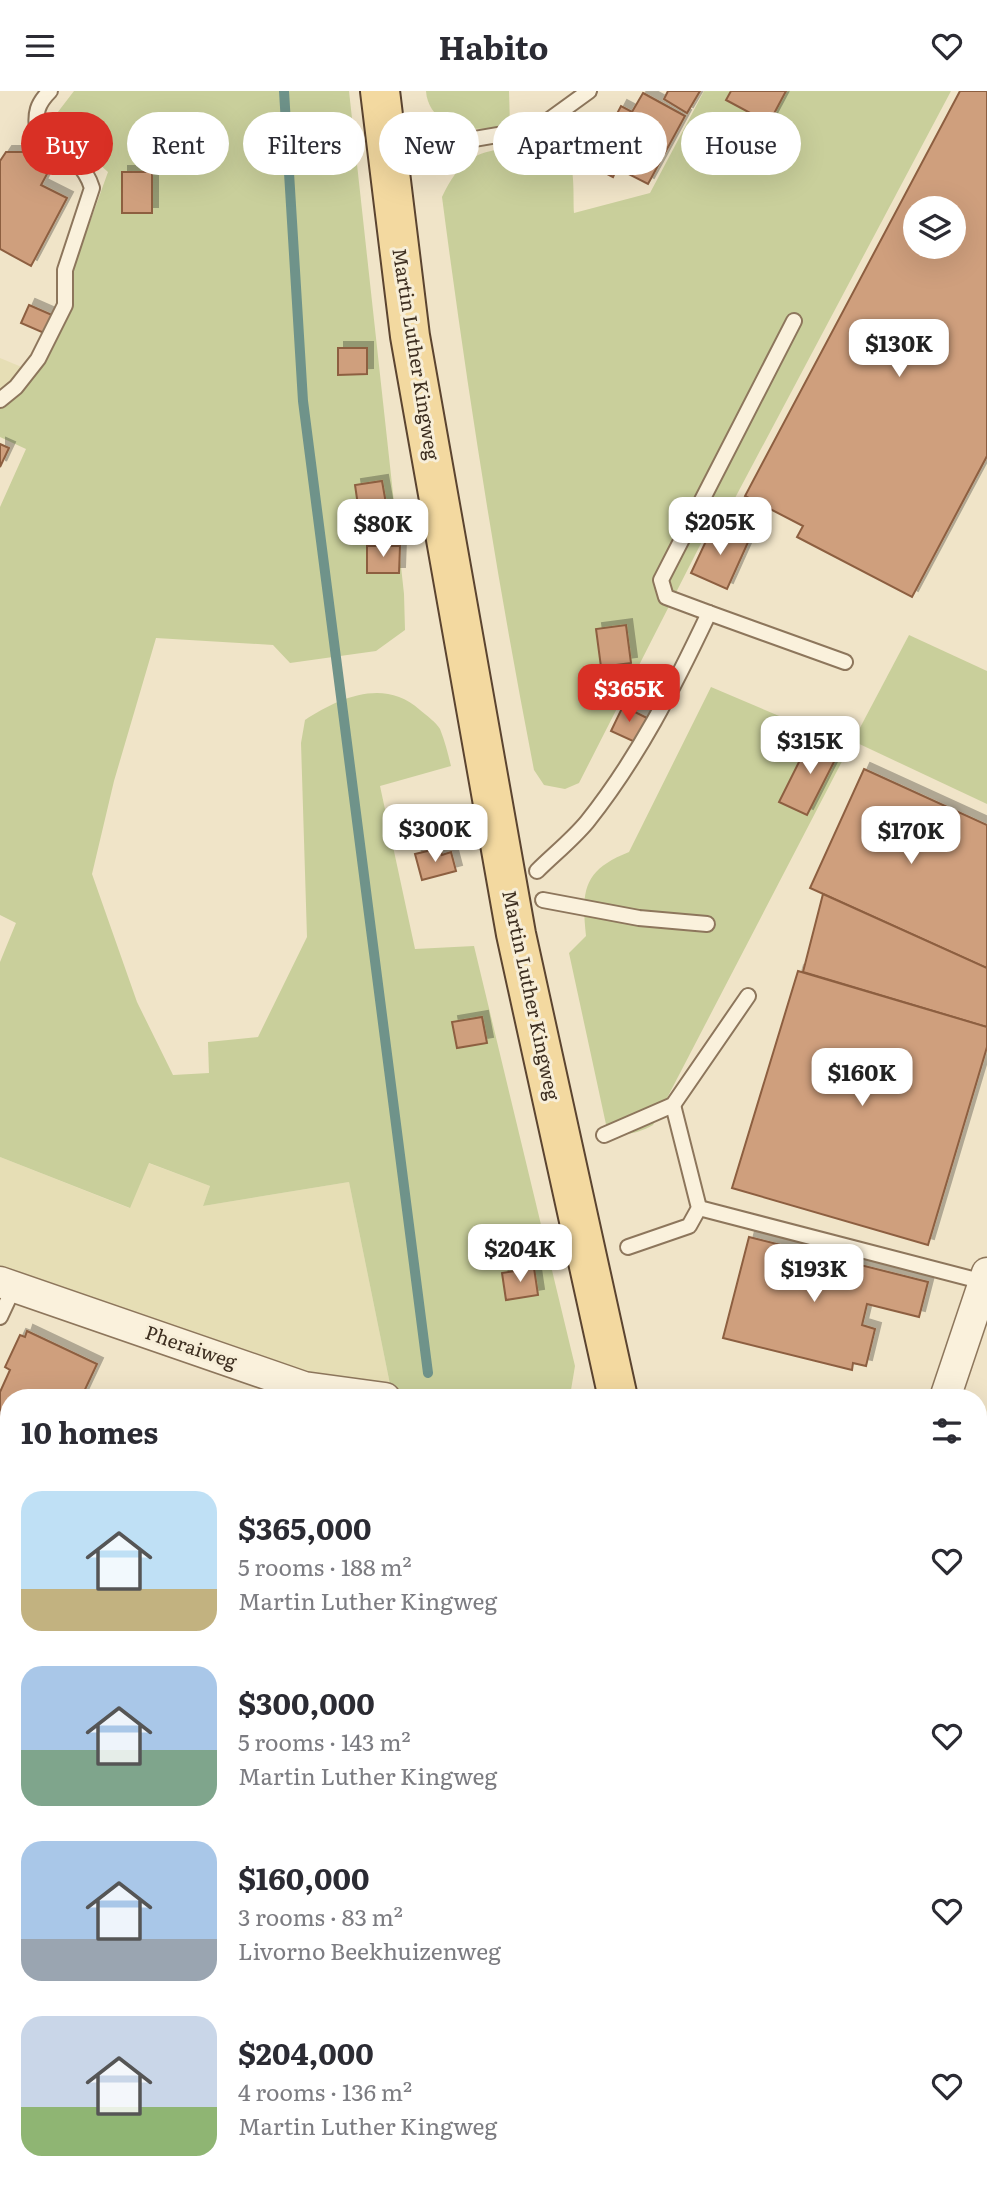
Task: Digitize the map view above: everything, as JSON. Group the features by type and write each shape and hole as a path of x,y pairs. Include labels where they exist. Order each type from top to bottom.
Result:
{"main road":[{"name":"Martin Luther Kingweg","path":"380,91 410,336 516,934 616,1389"}],"street":[{"path":"948,1389 986,1277"},
{"name":"Pheraiweg","path":"7,1284 291,1389"}],"lane":[{"path":"0,400 16,387 38,359 65,305 65,270 92,188 88,174 79,163 37,130 35,114 41,100 50,91"},
{"path":"479,138 538,128 589,91"},
{"path":"794,321 661,580 666,597 845,661"},
{"path":"537,871 585,824 640,749 670,696 709,613"},
{"path":"543,899 639,918 707,924"},
{"path":"604,1135 673,1105 748,996"},
{"path":"628,1247 689,1226 699,1208 673,1105"},
{"path":"699,1208 986,1277"},
{"path":"0,1317 7,1284"}],"shaded area":[{"path":"0,358 24,368 0,391"},
{"path":"0,1157 129,1208 148,1163 210,1186 203,1206 349,1182 391,1389 367,1389 306,1377 0,1269"}],"green space":[{"path":"74,91 349,91 351,112 243,112 243,175 358,175 404,594 405,630 376,651 290,663 273,645 156,638 114,781 92,874 137,1002 173,1075 209,1073 208,1042 258,1037 307,937 301,743 305,720 348,698 377,693 406,700 434,721 442,734 451,766 380,786 415,949 474,946 575,1366 571,1389 391,1389 349,1182 203,1206 210,1186 149,1163 130,1208 0,1157 0,962 16,923 0,915 0,507 26,449 0,437 0,406 71,306 73,269 107,175 113,175 113,112 58,112"},
{"path":"426,91 509,91 510,112 493,112 493,128 479,129 479,112 435,112 429,104"},
{"path":"704,91 951,91 735,498 718,510 579,783 565,789 544,785 534,770 495,556 442,197 455,175 479,175 479,155 493,151 493,175 573,175 574,213 650,193 660,175 667,175 667,161 681,134 681,175 801,175 801,112 693,112"},
{"path":"909,635 987,671 987,804 853,741"},
{"path":"711,687 850,746 653,1125 625,1134 607,1129 569,953 586,936 584,906 589,883 603,866 629,852"}],"building":[{"path":"668,91 700,91 688,112 664,99"},
{"path":"731,91 786,91 775,112 748,112 726,100"},
{"path":"960,91 987,91 987,456 912,597 797,537 803,526 745,496 903,198 903,259 966,259 966,196 904,196"},
{"path":"643,93 681,114 681,123 667,149 667,112 632,112"},
{"path":"621,106 632,112 618,112"},
{"path":"6,152 21,152 21,175 46,175 41,185 67,198 31,266 0,249 0,161"},
{"path":"122,172 127,172 127,175 152,175 152,213 122,213"},
{"path":"631,175 653,175 648,184"},
{"path":"29,305 52,315 44,333 21,323"},
{"path":"338,348 367,348 367,374 338,375"},
{"path":"0,444 9,448 0,467"},
{"path":"382,481 388,515 360,519 355,485"},
{"path":"714,524 749,540 727,589 691,573"},
{"path":"367,546 400,546 399,573 367,573"},
{"path":"626,625 631,663 601,667 596,629"},
{"path":"623,706 647,718 635,742 611,731"},
{"path":"812,736 840,750 807,815 779,802"},
{"path":"864,769 987,825 987,968 810,888"},
{"path":"440,848 442,855 451,852 456,871 422,880 415,854"},
{"path":"823,894 987,968 987,1027 803,972"},
{"path":"798,971 987,1027 987,1047 928,1245 732,1188"},
{"path":"482,1017 487,1043 457,1048 452,1022"},
{"path":"749,1237 928,1282 919,1317 867,1304 862,1325 875,1329 866,1366 853,1363 852,1370 723,1338"},
{"path":"534,1268 538,1295 506,1300 502,1273"},
{"path":"27,1331 97,1364 85,1389 1,1389 10,1370 5,1367 20,1335 25,1337"}],"waterway":[{"path":"284,91 303,401 428,1373"}]}
